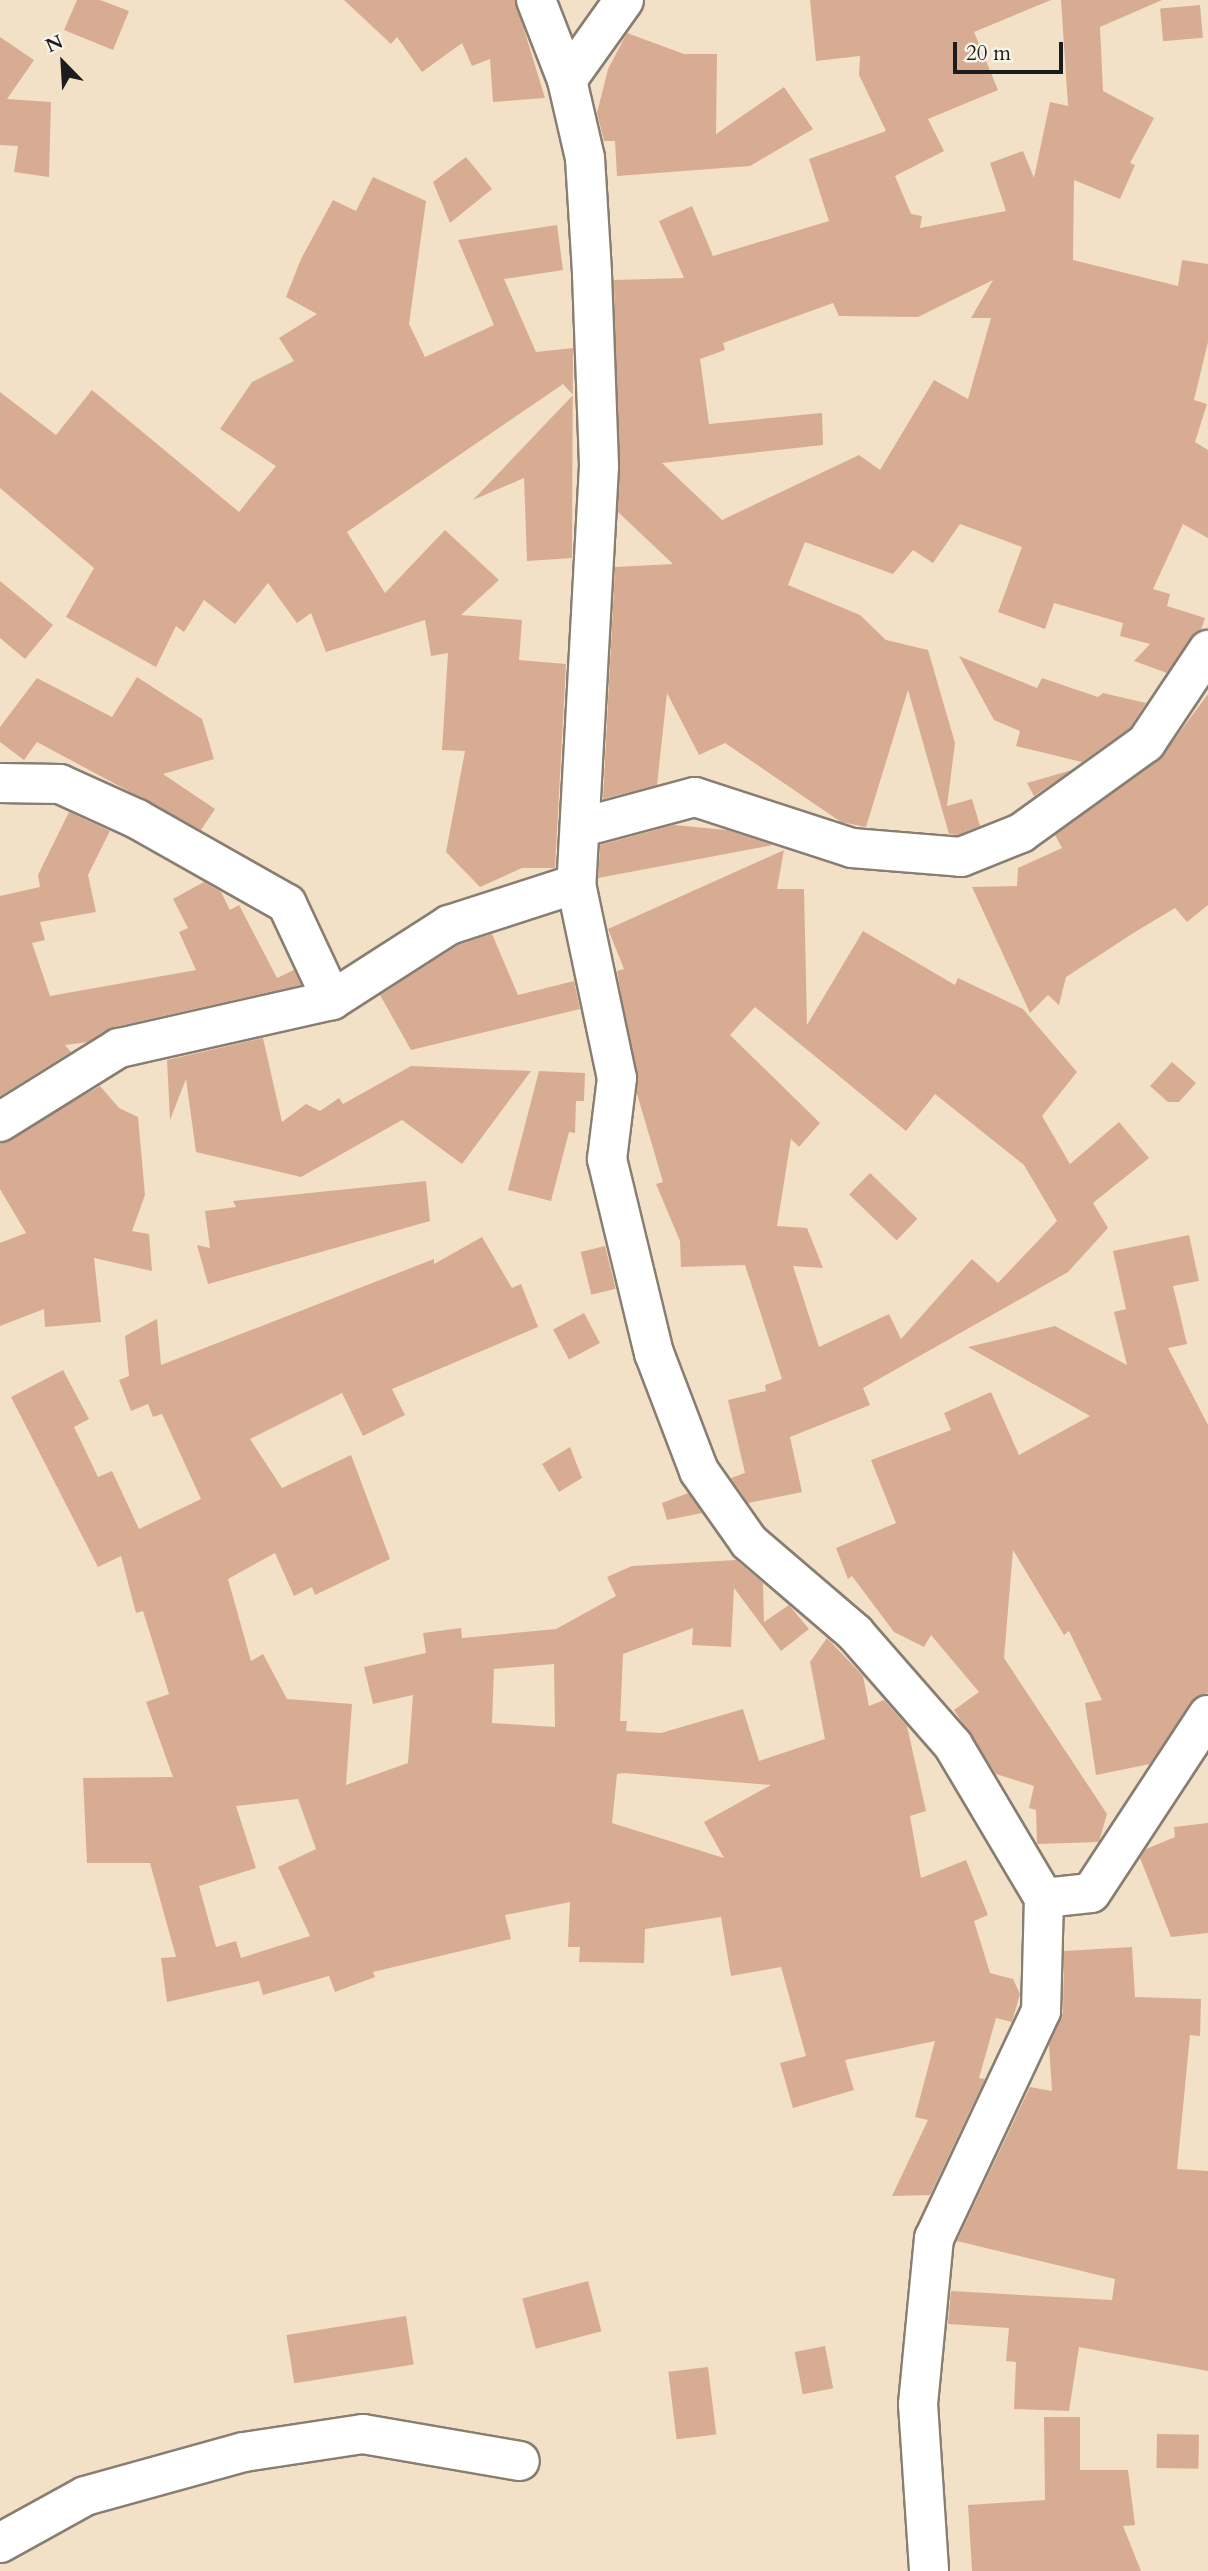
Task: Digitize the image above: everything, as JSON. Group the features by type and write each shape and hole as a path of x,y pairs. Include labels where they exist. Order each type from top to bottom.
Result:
{"street":[{"path":"536,0 567,80 585,158 599,466 583,827 576,884 617,1078 607,1159 654,1353 699,1471 749,1542 855,1633 953,1745 1044,1898 1041,2011 934,2238 918,2404 929,2571"},
{"path":"567,80 624,0"},
{"path":"583,827 695,797 852,848 961,857 1021,833 1146,743 1208,650"},
{"path":"0,783 60,784 137,819 286,904 332,1000"},
{"path":"0,1122 119,1048 332,1000 449,925 576,884"},
{"path":"1044,1898 1091,1893 1208,1715"},
{"path":"0,2543 85,2496 244,2452 363,2434 520,2461"}],"building":[{"path":"77,0 100,0 129,11 113,50 64,30"},
{"path":"344,0 515,0 545,98 493,102 490,59 472,66 462,43 422,72 397,37 391,44"},
{"path":"810,0 1051,0 974,32 998,90 928,119 944,151 895,176 911,214 922,216 920,228 1006,211 990,163 1023,151 1034,178 1050,102 1068,106 1061,0 1162,0 1100,27 1103,91 1154,118 1130,163 1135,165 1120,199 1074,180 1073,260 1178,286 1182,260 1208,264 1208,342 1194,400 1207,404 1195,442 1208,450 1208,538 1183,524 1153,589 1170,594 1167,606 1205,618 1201,630 1167,673 1134,661 1150,644 1120,636 1123,623 1054,603 1045,629 998,612 1022,547 960,524 933,563 913,550 893,574 805,542 788,585 860,615 886,640 928,650 955,743 947,806 972,799 980,826 958,835 949,834 908,690 866,827 841,822 725,743 699,755 667,693 657,785 603,799 615,567 673,564 618,512 614,280 684,278 659,221 692,206 713,256 829,221 809,159 886,131 859,75 860,56 816,61","holes":["993,280 971,318 991,318 968,399 934,380 880,470 859,455 722,520 662,463 823,445 822,413 709,424 700,359 725,350 723,343 833,303 839,316 918,317"]},
{"path":"1200,5 1203,38 1163,41 1160,8"},
{"path":"627,33 684,54 717,54 716,134 784,87 813,129 750,166 617,176 615,141 604,141 597,113 608,69"},
{"path":"0,37 34,60 7,99 51,102 49,177 14,172 18,146 0,145"},
{"path":"466,157 492,189 450,223 433,182"},
{"path":"373,177 426,201 409,324 425,357 494,325 458,240 557,225 563,270 504,279 536,352 573,348 573,395 563,384 347,532 385,593 445,530 499,580 461,615 522,620 519,660 566,664 555,868 522,868 480,887 446,852 465,751 442,750 448,653 431,656 425,620 326,652 311,613 297,623 268,583 235,624 204,600 184,632 176,626 156,667 66,617 94,568 0,488 0,392 56,435 92,390 239,512 276,466 220,429 252,382 294,361 279,338 317,314 286,297 301,259 333,200 356,211"},
{"path":"573,395 572,558 527,561 524,478 473,500"},
{"path":"0,581 53,625 25,659 0,638"},
{"path":"959,656 1037,688 1042,678 1098,697 1103,693 1146,703 1130,728 1082,762 1016,746 1020,731 994,720"},
{"path":"137,677 202,719 214,759 163,774 215,809 201,830 37,742 24,760 0,742 0,727 37,678 112,717"},
{"path":"1208,694 1208,905 1187,922 1175,908 1135,932 1066,977 1059,1005 1048,995 1030,1013 972,887 1017,886 1018,868 1062,848 1055,835 1159,760"},
{"path":"1072,770 1034,796 1027,783"},
{"path":"69,812 110,831 88,875 96,912 40,922 45,940 32,943 50,996 196,970 179,932 188,928 173,899 204,882 221,892 230,910 239,905 277,978 294,970 301,985 114,1027 88,1042 65,1045 71,1052 0,1096 0,896 40,887 38,875"},
{"path":"674,825 727,830 773,845 598,878 600,845"},
{"path":"784,850 777,889 804,889 807,1025 863,931 955,985 958,978 1023,1009 1077,1072 1042,1116 1070,1164 1119,1122 1149,1158 1093,1203 1108,1228 1068,1272 863,1388 870,1405 790,1437 802,1492 748,1503 731,1478 745,1473 728,1400 766,1391 765,1385 782,1379 745,1265 681,1267 680,1241 656,1184 663,1182 637,1094 617,971 624,969 608,929","holes":["755,1007 906,1131 935,1094 1024,1165 1057,1221 998,1283 972,1259 901,1339 889,1314 819,1347 793,1266 823,1268 807,1228 777,1226 791,1139 799,1147 820,1123 730,1035"]},
{"path":"492,934 518,995 574,981 580,1009 411,1050 380,995 460,944"},
{"path":"263,1038 282,1122 306,1104 320,1111 339,1098 343,1104 411,1066 531,1071 462,1164 402,1120 301,1177 196,1152 186,1079 170,1120 167,1060"},
{"path":"1172,1062 1196,1083 1179,1102 1168,1102 1150,1086"},
{"path":"539,1071 585,1073 584,1101 576,1101 575,1133 569,1132 551,1201 508,1190"},
{"path":"100,1086 119,1108 138,1117 145,1195 132,1231 149,1234 152,1271 94,1258 101,1322 45,1327 44,1309 0,1326 0,1243 26,1233 0,1189 0,1144"},
{"path":"870,1173 917,1219 897,1240 849,1195"},
{"path":"426,1181 430,1221 208,1284 197,1245 210,1248 205,1211 236,1207 233,1201"},
{"path":"1189,1235 1199,1281 1173,1286 1187,1344 1168,1348 1208,1425 1208,1693 1190,1703 1150,1764 1096,1775 1085,1703 1102,1700 1069,1631 1064,1635 1013,1550 1004,1658 1107,1814 1099,1842 1037,1844 1036,1810 1029,1808 1034,1786 996,1774 954,1710 979,1692 931,1635 924,1647 894,1632 852,1576 848,1579 836,1548 896,1523 871,1460 951,1430 944,1413 991,1392 1019,1455 1090,1416 968,1347 1055,1326 1127,1365 1114,1312 1126,1309 1113,1251"},
{"path":"482,1237 512,1288 521,1284 538,1327 392,1389 405,1415 363,1436 342,1393 250,1439 282,1488 351,1455 390,1559 315,1595 312,1587 294,1596 275,1553 228,1579 251,1661 263,1654 287,1699 352,1704 346,1785 408,1763 413,1695 373,1704 364,1667 426,1653 423,1633 461,1628 462,1638 556,1629 616,1596 607,1577 632,1566 736,1560 763,1583 764,1622 789,1605 809,1629 781,1651 734,1588 731,1647 692,1645 693,1628 623,1654 620,1721 627,1721 626,1731 661,1733 743,1709 759,1761 825,1739 810,1662 827,1638 863,1676 869,1706 884,1700 907,1726 926,1811 910,1816 921,1878 966,1860 988,1915 974,1921 990,1973 1013,1979 1020,1994 1012,2022 996,2018 979,2078 985,2079 930,2195 892,2196 928,2120 915,2117 935,2041 845,2060 854,2090 793,2108 780,2063 806,2056 781,1967 731,1976 721,1917 645,1929 644,1963 579,1962 580,1947 568,1947 570,1902 505,1915 511,1939 373,1972 375,1977 335,1992 329,1976 263,1995 259,1981 167,2002 161,1958 176,1957 150,1863 87,1863 83,1778 173,1777 146,1702 169,1694 143,1611 136,1613 121,1556 98,1567 11,1397 63,1370 89,1419 74,1427 98,1477 112,1471 139,1529 201,1499 162,1414 153,1417 148,1404 131,1411 119,1380 129,1376 125,1336 157,1319 161,1365 434,1259 434,1264","holes":["554,1664 555,1727 492,1723 494,1669","617,1774 771,1785 704,1822 724,1858 612,1823","298,1799 316,1849 278,1867 310,1936 241,1958 236,1941 216,1947 199,1886 256,1868 236,1806"]},
{"path":"605,1246 616,1289 591,1295 581,1252"},
{"path":"584,1313 600,1343 569,1359 553,1329"},
{"path":"570,1447 582,1478 559,1492 542,1464"},
{"path":"688,1493 702,1513 667,1520 662,1503"},
{"path":"1208,1823 1208,1933 1171,1937 1140,1858 1146,1849 1175,1837 1174,1827"},
{"path":"1132,1947 1135,1997 1201,1999 1200,2036 1190,2035 1177,2169 1208,2171 1208,2371 1079,2347 1069,2411 1014,2409 1016,2362 1006,2361 1009,2328 948,2324 951,2291 1112,2300 1115,2279 957,2241 1030,2087 1052,2091 1049,2045 1063,2012 1064,1951"},
{"path":"588,2281 601,2331 536,2349 522,2299"},
{"path":"406,2316 414,2364 294,2383 286,2335"},
{"path":"825,2346 833,2388 803,2394 795,2352"},
{"path":"708,2367 716,2434 677,2439 668,2372"},
{"path":"1044,2417 1080,2417 1080,2470 1128,2470 1135,2525 1123,2526 1141,2571 972,2571 968,2505 1045,2500"},
{"path":"1157,2434 1199,2435 1198,2469 1156,2468"}]}
